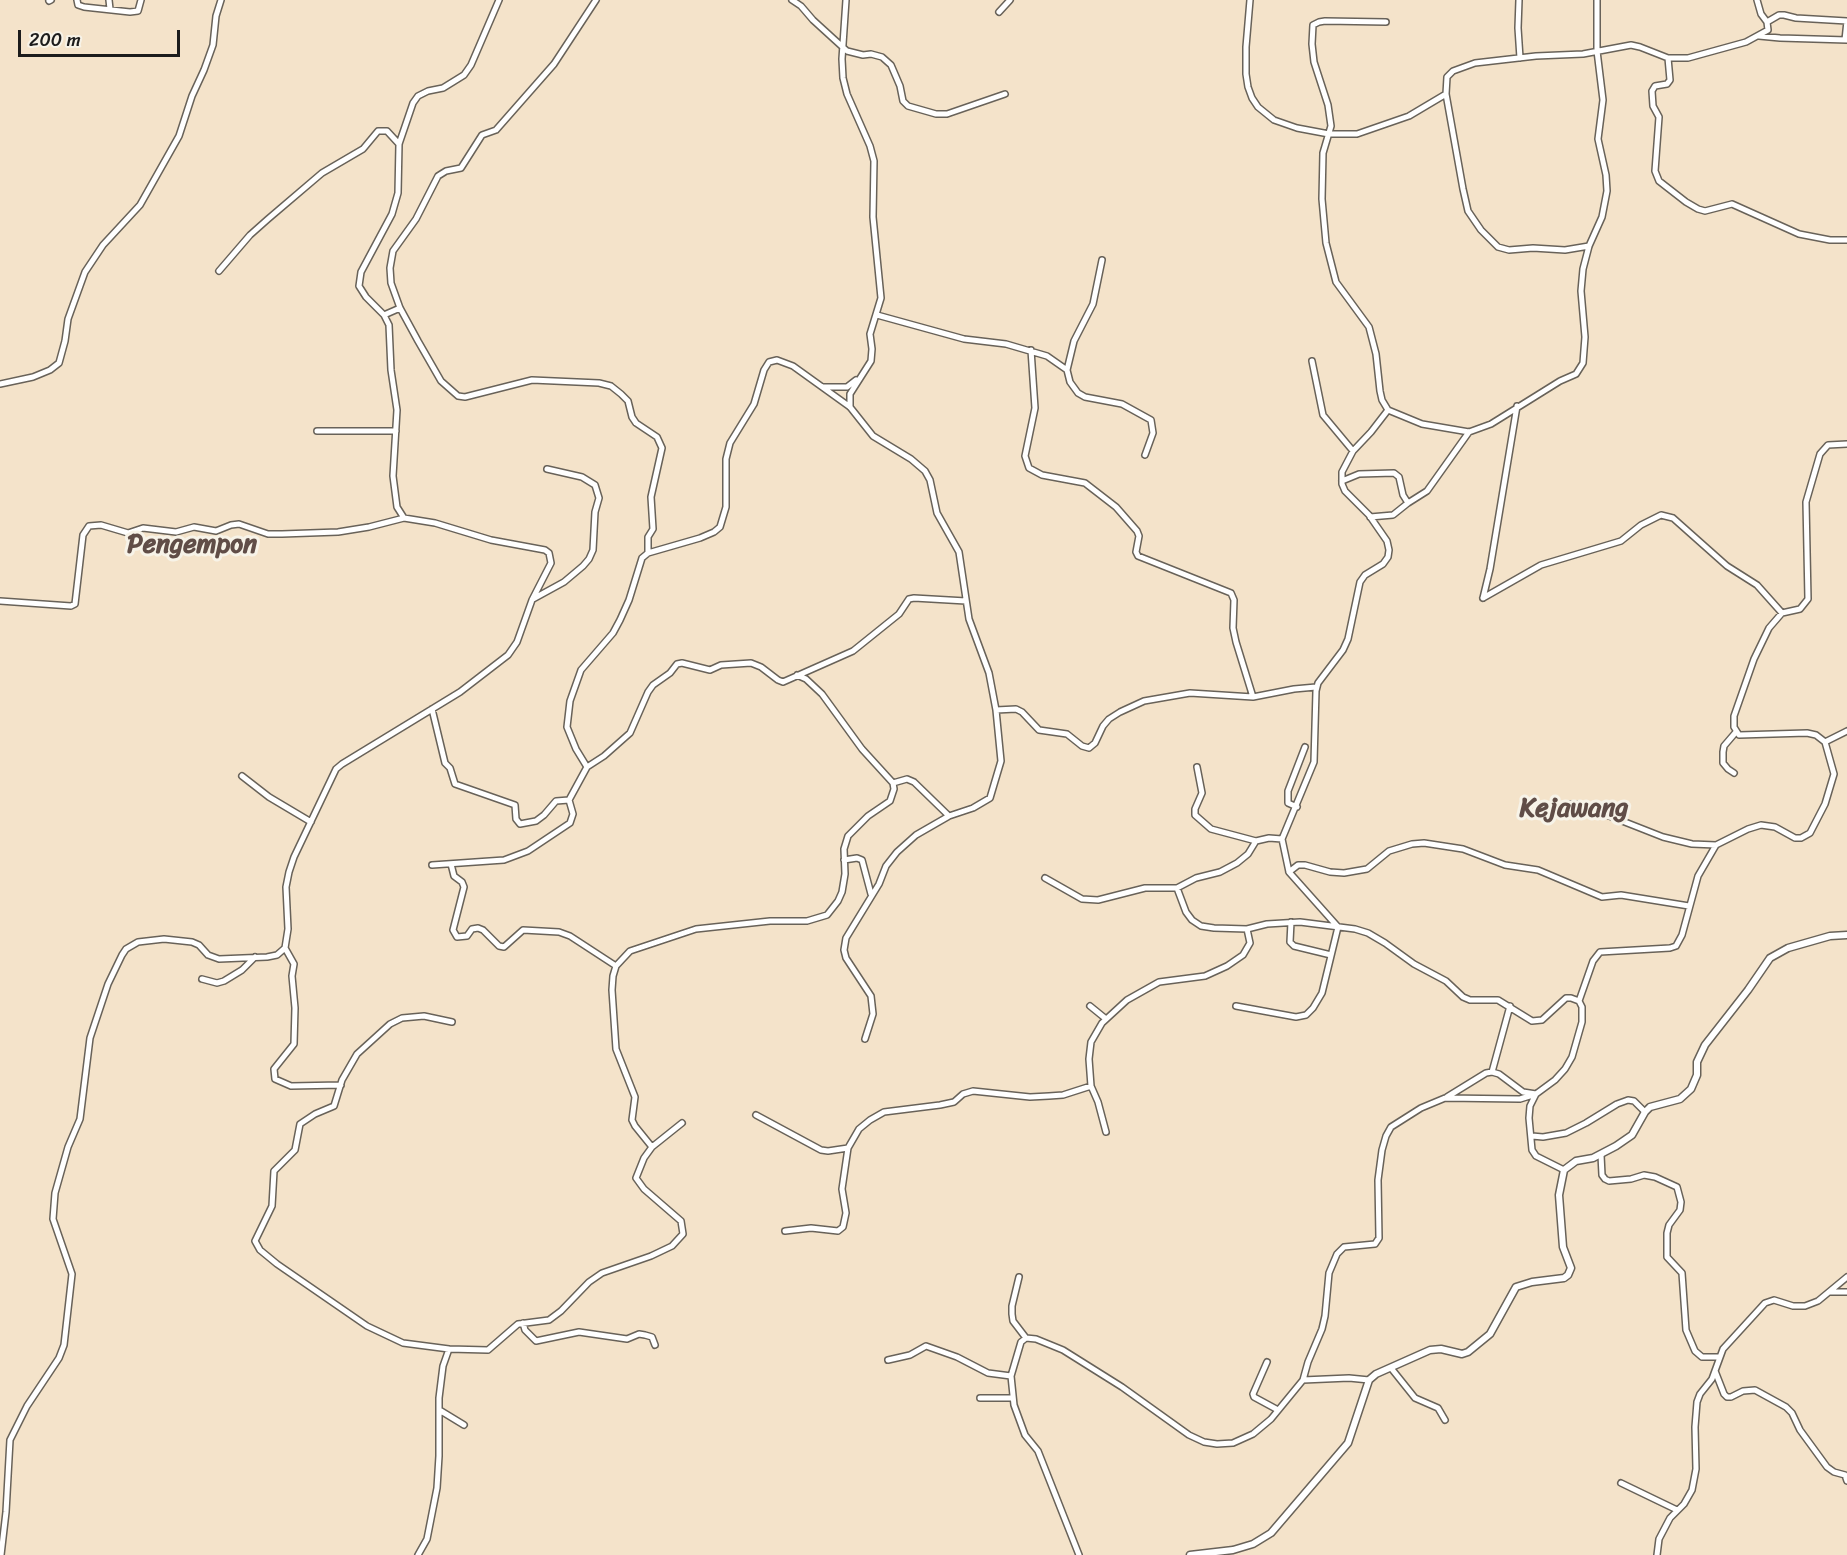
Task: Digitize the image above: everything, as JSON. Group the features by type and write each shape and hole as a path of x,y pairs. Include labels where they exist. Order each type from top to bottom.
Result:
{"street":[{"path":"77,0 79,6 122,12 138,10 141,0"},
{"path":"110,0 110,9"},
{"path":"0,384 33,377 50,370 59,363 68,319 85,272 103,245 140,205 179,136 192,96 213,45 216,16 221,0"},
{"path":"404,518 397,507 393,476 397,410 391,370 391,339 384,315 366,297 359,286 361,272 392,214 398,193 399,144 413,103 418,96 456,81 471,65 499,0"},
{"path":"596,0 554,64 496,130 482,135 461,168 446,171 438,176 416,219 390,257 391,284 400,308 437,374 447,388 458,396 465,397 532,380 599,383 611,386 628,401 636,423 657,437 662,448 651,497 653,529 648,537 648,553"},
{"path":"792,0 843,48 863,56 871,54 882,57 891,64 903,101 908,106 920,111 947,114 1005,94"},
{"path":"846,0 843,78 847,94 862,124 874,161 873,218 881,298 870,334 871,361 849,397 850,407"},
{"path":"999,12 1010,0"},
{"path":"1250,0 1246,74 1252,98 1257,107 1274,120 1297,128 1329,134 1357,134 1416,112 1446,94"},
{"path":"1519,0 1520,58"},
{"path":"1386,22 1325,21 1313,25 1314,62 1328,105 1331,126 1323,153 1322,199 1326,243 1336,282 1369,327 1376,354 1382,400 1388,410 1422,424 1469,432 1491,424 1517,406 1580,370 1585,354 1581,291 1583,269 1589,246 1602,217 1607,191 1598,139 1603,100 1597,51 1597,0"},
{"path":"1757,0 1761,14 1769,21"},
{"path":"1758,36 1780,39 1846,38 1847,23 1779,15 1769,21"},
{"path":"1589,246 1565,250 1533,248 1509,250 1498,247 1481,230 1468,211 1465,201 1446,94 1447,77 1453,71 1475,63 1583,54 1630,45 1668,58 1688,58 1746,42 1768,30 1769,21"},
{"path":"1668,58 1671,74 1669,83 1655,86 1652,91 1653,106 1659,117 1655,171 1659,181 1698,209 1705,211 1732,204 1799,234 1830,240 1847,240"},
{"path":"219,271 250,235 268,219 334,164 363,149 378,132 387,130 399,144"},
{"path":"1102,260 1094,304 1074,341 1067,370 1070,382 1078,393 1085,397 1122,404 1151,420 1153,433 1145,455"},
{"path":"384,315 400,308"},
{"path":"877,315 964,339 1006,344 1031,350 1047,356 1067,370"},
{"path":"1031,350 1035,408 1025,456 1029,468 1042,475 1085,483 1116,507 1137,531 1139,536 1136,552 1138,556 1230,593 1234,600 1233,628 1236,642 1253,697"},
{"path":"588,767 576,750 567,727 570,701 580,670 613,633 629,600 639,563 648,553 700,538 714,532 720,526 727,493 727,451 754,404 764,370 769,362 777,360 793,366 850,407 873,436 925,471 930,480 937,513 959,552 969,619 989,673 996,710 1001,761 990,798 973,808 949,816 916,835 897,852 886,866 879,884 849,932 844,950 846,958 871,996 873,1014 866,1039"},
{"path":"1312,361 1323,415 1353,451"},
{"path":"823,387 847,387 862,375"},
{"path":"1517,406 1484,598 1523,573 1541,565 1621,541 1641,525 1661,515 1673,518 1727,566 1757,585 1782,613"},
{"path":"1338,927 1289,872 1282,839 1314,762 1316,687 1346,644 1360,582 1365,575 1383,564 1388,557 1387,541 1370,517 1345,491 1342,472 1353,451 1388,410"},
{"path":"316,431 396,431"},
{"path":"1370,517 1393,515 1427,491 1469,432"},
{"path":"1551,810 1569,804 1579,804 1663,837 1692,844 1716,845 1761,825 1775,827 1795,838 1801,838 1810,833 1825,804 1834,774 1826,742 1816,735 1807,734 1739,735 1734,727 1734,716 1761,641 1768,628 1782,613 1800,609 1808,599 1806,502 1820,454 1828,445 1847,444"},
{"path":"532,600 564,582 589,559 593,550 595,512 599,498 595,485 582,477 547,469"},
{"path":"1342,481 1359,474 1395,473 1399,477 1403,495 1408,503"},
{"path":"0,601 71,606 75,604 83,535 89,526 101,525 128,533 143,528 176,532 194,527 216,531 238,524 268,534 282,534 338,532 404,518 435,523 491,540 545,550 549,553 550,563 532,600 518,642 508,655 460,692 342,764 329,782 289,872 286,888 288,929 285,948 294,964 292,976 295,1008 294,1044 274,1069 274,1079 291,1086 340,1085"},
{"path":"432,865 504,860 528,851 570,823 573,814 569,800 588,767 630,733 648,692 677,664 682,663 710,670 721,665 751,663 783,682 853,651 898,614 909,599 966,601"},
{"path":"652,1147 637,1130 632,1120 635,1097 616,1050 612,990 616,966 630,951 696,929 770,921 820,919 832,911 842,892 845,874 844,849 848,836 868,816 890,801 894,789 893,783 862,749 822,694 806,679 797,675"},
{"path":"996,710 1016,709 1022,712 1039,730 1067,734 1082,746 1089,748 1095,743 1109,719 1144,701 1190,693 1253,697 1316,687"},
{"path":"432,710 454,784 515,805 516,819 520,824 536,821 556,801 569,800"},
{"path":"1826,742 1847,731"},
{"path":"1734,773 1723,763 1723,752 1724,746 1736,732"},
{"path":"1296,807 1288,803 1287,791 1305,747"},
{"path":"1197,767 1202,793 1195,814 1211,829 1256,841 1269,838 1282,839"},
{"path":"242,776 289,810 310,822"},
{"path":"893,783 907,779 914,782 949,816"},
{"path":"1045,878 1082,899 1098,900 1145,888 1177,888 1196,878 1220,872 1237,863 1248,854 1256,841"},
{"path":"1289,872 1298,865 1344,873 1367,869 1389,851 1424,843 1463,849 1505,865 1538,870 1602,897 1622,895 1689,906"},
{"path":"1579,1001 1593,961 1600,952 1676,946 1682,935 1698,876 1716,845"},
{"path":"844,860 857,858 862,860 871,894"},
{"path":"451,864 454,876 462,882 464,887 453,930 457,937 467,936 472,929 478,928 499,946 504,947 523,930 559,932 570,936 616,966"},
{"path":"1177,888 1186,912 1201,926 1247,928 1291,922 1368,933 1414,964 1446,981 1463,997 1470,1000 1498,1000 1527,1018 1537,1021 1546,1017 1560,1001 1566,998 1579,1001 1582,1007 1582,1022 1572,1057 1565,1069 1536,1094 1520,1099 1445,1098"},
{"path":"1291,922 1290,942 1294,946 1331,955"},
{"path":"1236,1006 1296,1017 1306,1015 1322,993 1338,927"},
{"path":"1106,1132 1098,1102 1090,1086 1089,1059 1091,1042 1095,1033 1106,1019 1127,1000 1159,982 1216,973 1243,955 1250,943 1247,928"},
{"path":"1303,1380 1349,1378 1366,1380 1430,1350 1441,1349 1462,1354 1468,1352 1490,1334 1516,1287 1532,1282 1564,1278 1568,1275 1571,1268 1563,1247 1559,1195 1564,1170 1576,1161 1601,1155 1632,1135 1650,1107 1680,1099 1691,1089 1697,1075 1697,1062 1705,1045 1770,958 1778,952 1799,945 1830,936 1847,935"},
{"path":"1,1555 10,1440 27,1406 64,1345 72,1274 53,1218 55,1193 68,1147 80,1119 90,1038 117,963 126,949 148,940 192,942 199,945 208,955 219,959 277,955 285,948"},
{"path":"202,979 224,981 242,970 255,957"},
{"path":"1090,1006 1106,1019"},
{"path":"1492,1072 1510,1006"},
{"path":"452,1022 424,1016 396,1020 357,1054 340,1085 334,1106 315,1114 300,1124 295,1150 274,1171 272,1206 255,1241 261,1250 277,1264 367,1326 403,1343 449,1350 488,1350 513,1327 523,1323 549,1320 589,1282 609,1271 651,1256 679,1240 683,1234 681,1221 637,1180 637,1176 644,1158 652,1147 682,1123"},
{"path":"1019,1277 1012,1314 1013,1321 1026,1338 1036,1339 1063,1350 1122,1387 1189,1435 1204,1442 1233,1443 1253,1434 1278,1410 1303,1380 1325,1316 1329,1273 1337,1254 1344,1247 1375,1244 1379,1238 1378,1180 1386,1136 1400,1120 1445,1098 1486,1073 1499,1074 1523,1092 1536,1094"},
{"path":"785,1231 811,1228 838,1231 843,1227 846,1213 842,1189 848,1148 859,1129 884,1112 954,1102 963,1094 973,1091 1030,1097 1063,1095 1090,1086"},
{"path":"1536,1094 1530,1106 1529,1118 1532,1150 1536,1156 1564,1170"},
{"path":"1532,1136 1554,1136 1566,1133 1628,1100 1634,1101 1645,1112"},
{"path":"756,1115 821,1150 848,1148"},
{"path":"1601,1155 1602,1175 1605,1179 1631,1179 1644,1175 1655,1177 1677,1187 1681,1202 1680,1210 1666,1233 1667,1257 1682,1273 1686,1330 1695,1351 1702,1357 1720,1357"},
{"path":"1657,1555 1659,1539 1670,1518 1689,1497 1695,1478 1697,1402 1715,1371 1720,1357 1735,1335 1765,1303 1781,1300 1800,1307 1818,1301 1847,1277"},
{"path":"1830,1292 1847,1292"},
{"path":"523,1323 525,1330 536,1341 579,1332 627,1339 642,1334 652,1337 655,1345"},
{"path":"1026,1338 1019,1347 1011,1376 1012,1398 1020,1425 1038,1451 1079,1555"},
{"path":"888,1360 910,1355 926,1346 957,1357 988,1374 1011,1376"},
{"path":"418,1555 427,1539 437,1488 441,1375 449,1350"},
{"path":"1268,1362 1253,1394 1254,1397 1278,1410"},
{"path":"1390,1368 1415,1398 1438,1408 1445,1420"},
{"path":"1715,1371 1727,1397 1743,1391 1755,1390 1786,1407 1827,1467 1845,1475 1847,1481"},
{"path":"1190,1555 1233,1550 1253,1544 1271,1533 1347,1443 1366,1380"},
{"path":"980,1398 1012,1398"},
{"path":"440,1410 442,1414 464,1425"},
{"path":"1621,1483 1677,1510"}],"district":[{"name":"Pengempon","path":"192,545"},
{"name":"Kejawang","path":"1574,809"}]}
